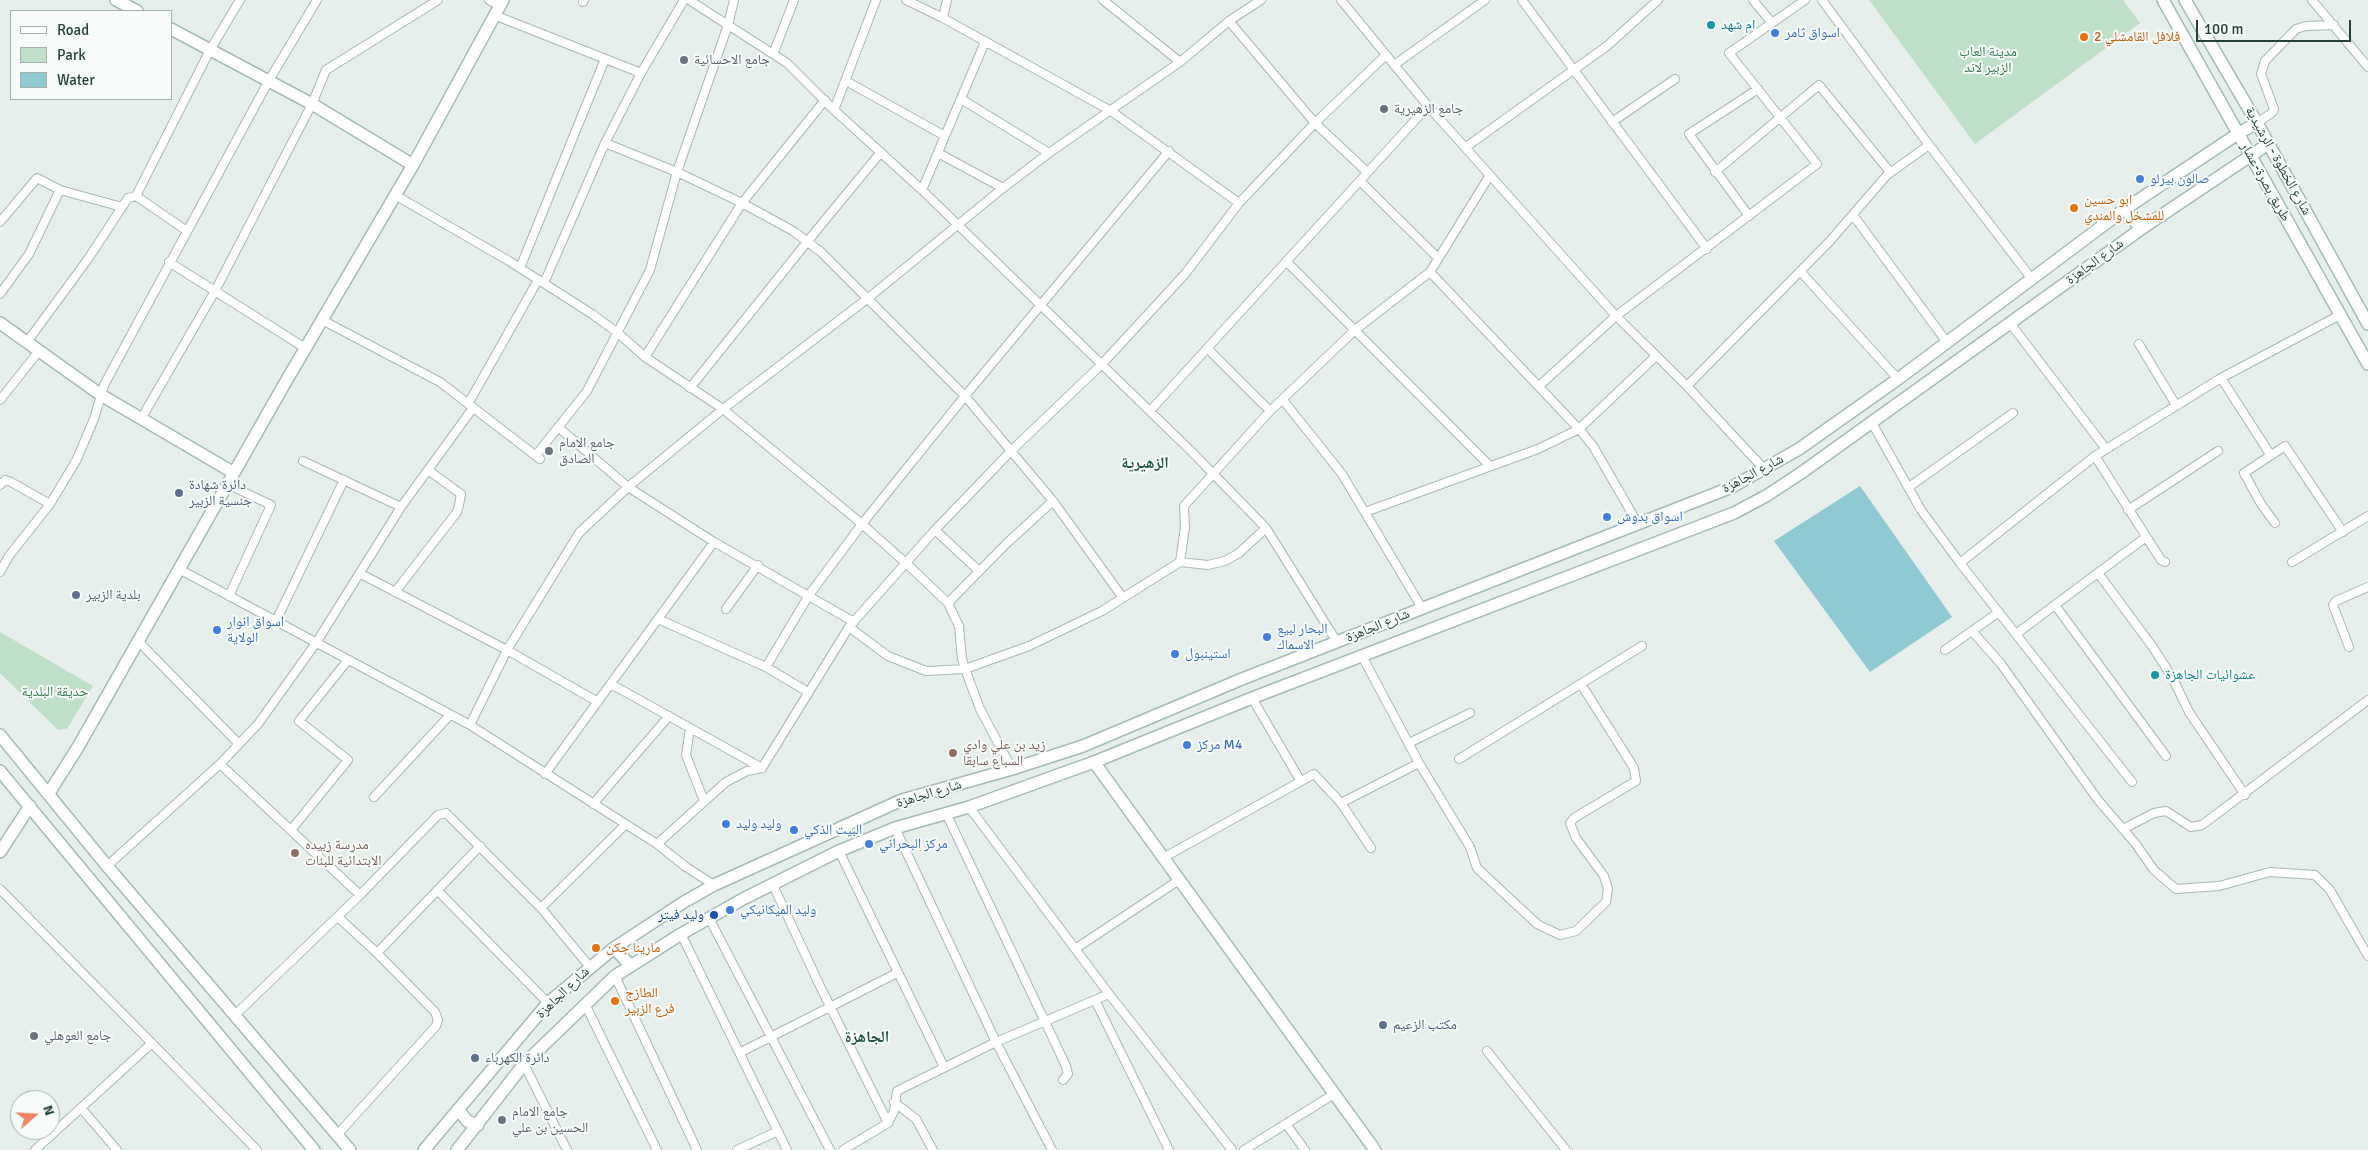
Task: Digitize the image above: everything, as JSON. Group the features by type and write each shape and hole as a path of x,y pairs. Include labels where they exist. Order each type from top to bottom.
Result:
{"street":[{"path":"116,0 136,10"},
{"path":"136,196 210,50 240,0"},
{"path":"0,572 9,556 50,504 76,461 94,419 104,385 268,82 317,0"},
{"path":"142,418 215,291 312,104 326,70 438,0"},
{"path":"489,0 499,7 605,59 641,73"},
{"path":"107,866 220,764 258,724 316,643 361,574 401,507 471,406 541,281 605,142 641,73 684,0"},
{"path":"689,0 774,52 787,63 834,110 922,190 1213,473 1266,528 1337,642"},
{"path":"322,320 440,382 538,457 558,427 587,391 650,270 677,172 728,24 734,0"},
{"path":"774,52 794,0"},
{"path":"834,110 876,0"},
{"path":"906,0 943,18 1111,111 1239,203"},
{"path":"943,18 948,0"},
{"path":"1103,0 1180,62"},
{"path":"470,725 508,650 579,533 628,487 723,409 867,299 956,225 1049,153 1180,62 1230,21 1261,0"},
{"path":"1341,0 1428,106 1616,316 1686,386 1765,470"},
{"path":"1394,65 1485,0"},
{"path":"1522,0 1707,249"},
{"path":"1466,147 1607,46 1658,0"},
{"path":"1753,0 1772,23"},
{"path":"1539,386 1616,316 1817,164 1729,53 1805,0"},
{"path":"1822,0 1929,145 2032,279"},
{"name":"طريق بصرة-عشار","path":"2163,0 2368,364"},
{"name":"شارع الخطوة - الرشيدية","path":"2185,0 2257,123 2368,324"},
{"path":"2314,2 2325,0"},
{"path":"2314,2 2368,67"},
{"path":"49,793 413,164 499,7"},
{"path":"1230,21 1315,123 1367,172"},
{"path":"2257,123 2273,112 2274,109 2261,74 2265,61 2296,29 2306,26 2334,25"},
{"path":"172,30 312,104 413,164"},
{"path":"922,190 985,42"},
{"path":"657,844 726,782 747,771 762,768 851,625 907,564 935,530 1011,451 1102,364 1185,274 1239,203 1315,123 1386,55"},
{"path":"520,268 605,59"},
{"path":"1612,122 1675,79"},
{"path":"846,81 945,136"},
{"path":"1715,172 1779,116 1819,86 1890,172"},
{"path":"1749,216 1689,134 1758,89"},
{"path":"961,99 1049,153"},
{"path":"646,358 742,204 825,100"},
{"path":"1150,411 1428,106"},
{"name":"شارع الجاهزة","path":"424,1150 548,1003 590,966 614,948 662,916 714,886 902,800 1012,769 1084,746 1242,679 1732,487 1799,449 1898,379 2125,209 2257,123"},
{"path":"605,142 677,172 742,204 792,231 821,252 965,396 1053,501 1123,598"},
{"name":"شارع الجاهزة","path":"457,1150 524,1064 585,1004 615,976 630,965 681,934 839,851 895,828 969,807 1094,762 1252,698 1734,513 1766,496 1872,423 2141,229 2268,144"},
{"path":"1686,386 1800,271 1890,172 1929,145"},
{"path":"766,667 809,595 862,524 965,396 1169,151"},
{"path":"690,388 806,242 881,152"},
{"path":"938,153 1004,188"},
{"path":"1180,562 1185,527 1184,506 1270,411 1355,330 1430,272 1490,175"},
{"path":"0,222 37,178 60,190 122,207"},
{"path":"1360,180 1438,258"},
{"path":"0,294 29,254 60,190"},
{"path":"395,195 520,268 618,332 646,358 723,409 862,524 907,564 948,603 959,626 962,659 980,709 1012,769"},
{"path":"27,342 88,259 128,198 136,196 187,231"},
{"path":"2125,209 2141,229"},
{"path":"1853,214 1946,342"},
{"path":"1286,261 1490,466"},
{"path":"169,262 305,348"},
{"path":"1800,271 1898,379"},
{"path":"1430,272 1579,428 1593,446 1638,524"},
{"path":"1960,563 2095,456 2221,378 2340,315"},
{"path":"0,323 101,395 234,473"},
{"path":"2010,323 2106,449"},
{"path":"2139,344 2176,405"},
{"path":"1208,349 1270,411"},
{"path":"0,400 39,351"},
{"path":"1365,512 1538,449 1579,428 1655,357"},
{"path":"2221,378 2270,454"},
{"path":"1282,400 1342,474 1422,608"},
{"path":"1909,487 2013,413"},
{"path":"1872,423 1921,510 1960,563 2132,782"},
{"path":"558,427 628,487 714,542 809,595 851,625 888,656 926,671 965,669 1029,646 1102,611 1180,562 1208,565 1225,560 1239,553 1266,528"},
{"path":"2275,523 2261,504 2244,473 2282,446 2288,448 2343,532"},
{"path":"2128,510 2218,451"},
{"path":"2095,456 2146,538 2161,560 2165,562"},
{"path":"303,461 401,507"},
{"path":"395,592 457,512 461,494 428,470"},
{"path":"0,485 5,480 11,482 50,504"},
{"path":"276,621 344,480"},
{"path":"227,484 271,505 229,596"},
{"path":"948,603 978,571 1053,501"},
{"path":"2292,562 2368,516"},
{"path":"935,530 978,571"},
{"path":"2016,634 2146,538"},
{"path":"545,774 714,542"},
{"path":"726,609 758,565"},
{"path":"179,569 470,725 657,844 714,886"},
{"path":"2098,573 2152,646 2172,677 2189,712 2245,795"},
{"path":"361,574 508,650 598,702"},
{"path":"2349,647 2333,605 2336,601 2368,587"},
{"path":"2055,605 2166,756"},
{"path":"1944,650 1999,612"},
{"path":"658,619 766,667 808,692"},
{"path":"1972,631 2002,664 2098,800 2154,870 2176,889 2219,886 2270,872 2315,875 2330,890 2368,956"},
{"path":"138,642 239,744"},
{"path":"1460,759 1642,646"},
{"path":"1362,656 1419,763 1470,847 1477,868 1537,924 1560,935 1576,931 1606,902 1608,889 1604,876 1576,838 1570,823 1574,818 1636,782 1634,768 1581,684"},
{"path":"291,830 348,760 299,722 348,660"},
{"path":"1242,679 1300,780"},
{"path":"611,684 762,768"},
{"path":"2123,829 2154,813 2166,811 2191,827 2202,825 2245,795 2368,700"},
{"path":"1409,743 1470,713"},
{"path":"374,797 450,714"},
{"path":"593,804 669,716"},
{"path":"690,728 686,754 704,801"},
{"path":"0,735 107,866 350,1150"},
{"path":"1094,762 1375,1150"},
{"path":"1341,803 1419,763"},
{"path":"220,764 360,895"},
{"path":"0,771 314,1150"},
{"path":"1163,858 1300,780 1314,774 1318,776 1341,803 1371,848"},
{"path":"0,852 30,806"},
{"path":"969,807 1109,994 1232,1150"},
{"path":"234,1016 338,917 438,815 446,813 541,908 590,966"},
{"path":"946,813 1066,1066 1068,1074 1063,1080"},
{"path":"541,908 625,825"},
{"path":"895,828 996,1042 1052,1150"},
{"path":"810,842 819,861"},
{"path":"377,953 480,846"},
{"path":"839,851 944,1068"},
{"path":"1075,948 1179,880"},
{"path":"773,884 830,1007 888,1123"},
{"path":"0,889 257,1150"},
{"path":"437,890 548,1003"},
{"path":"337,1135 436,1026 438,1020 435,1012 377,953 338,917"},
{"path":"710,918 830,1150"},
{"path":"681,934 741,1052 787,1150"},
{"path":"614,948 630,965"},
{"path":"741,1052 897,973"},
{"path":"615,976 697,1150"},
{"path":"843,1150 888,1123 894,1111 896,1091 996,1042 1109,994"},
{"path":"1094,1000 1166,1149"},
{"path":"585,1004 657,1150"},
{"path":"35,1150 152,1043"},
{"path":"1486,1051 1566,1150"},
{"path":"524,1064 567,1150"},
{"path":"1244,1150 1334,1094"},
{"path":"894,1102 916,1119 933,1150"},
{"path":"80,1108 117,1150"},
{"path":"459,1110 467,1121 478,1125"},
{"path":"1286,1124 1304,1150"},
{"path":"739,1150 778,1131"}],"green space":[{"name":"مدينة العاب الزبير لاند","path":"1869,0 2123,0 2140,23 1975,144"},
{"name":"حديقة البلدية","path":"0,632 93,686 67,729 58,730 0,673"}],"water":[{"path":"1860,486 1952,617 1870,672 1774,541"}],"place":[{"name":"ام شهد","path":"1711,25"},
{"name":"اسواق ثامر","path":"1775,33"},
{"name":"فلافل القامشلي 2","path":"2084,37"},
{"name":"جامع الاحسائية","path":"684,60"},
{"name":"جامع الزهيرية","path":"1384,109"},
{"name":"صالون بيرلو","path":"2140,179"},
{"name":"ابو حسين للمشخل والمندي","path":"2074,208"},
{"name":"جامع الامام الصادق","path":"549,451"},
{"name":"دائرة شهادة جنسية الزبير","path":"179,493"},
{"name":"اسواق بدوش","path":"1607,517"},
{"name":"بلدية الزبير","path":"76,595"},
{"name":"اسواق انوار الولاية","path":"217,630"},
{"name":"البحار لبيع الاسماك","path":"1267,637"},
{"name":"استينبول","path":"1175,654"},
{"name":"عشوائيات الجاهزة","path":"2155,675"},
{"name":"مركز M4","path":"1187,745"},
{"name":"زيد بن علي وادي السباع سابقا","path":"953,753"},
{"name":"وليد وليد","path":"726,824"},
{"name":"البيت الذكي","path":"794,830"},
{"name":"مركز البحراني","path":"869,844"},
{"name":"مدرسة زبيده الابتدائية للبنات","path":"295,853"},
{"name":"وليد الميكانيكي","path":"730,910"},
{"name":"وليد فيتر","path":"714,915"},
{"name":"مارينا جكن","path":"596,948"},
{"name":"الطازج فرع الزبير","path":"615,1001"},
{"name":"مكتب الزعيم","path":"1383,1025"},
{"name":"جامع العوهلي","path":"34,1036"},
{"name":"دائرة الكهرباء","path":"475,1058"},
{"name":"جامع الامام الحسين بن علي","path":"502,1120"}],"district":[{"name":"الزهيرية","path":"1145,464"},
{"name":"الجاهزة","path":"867,1038"}]}
